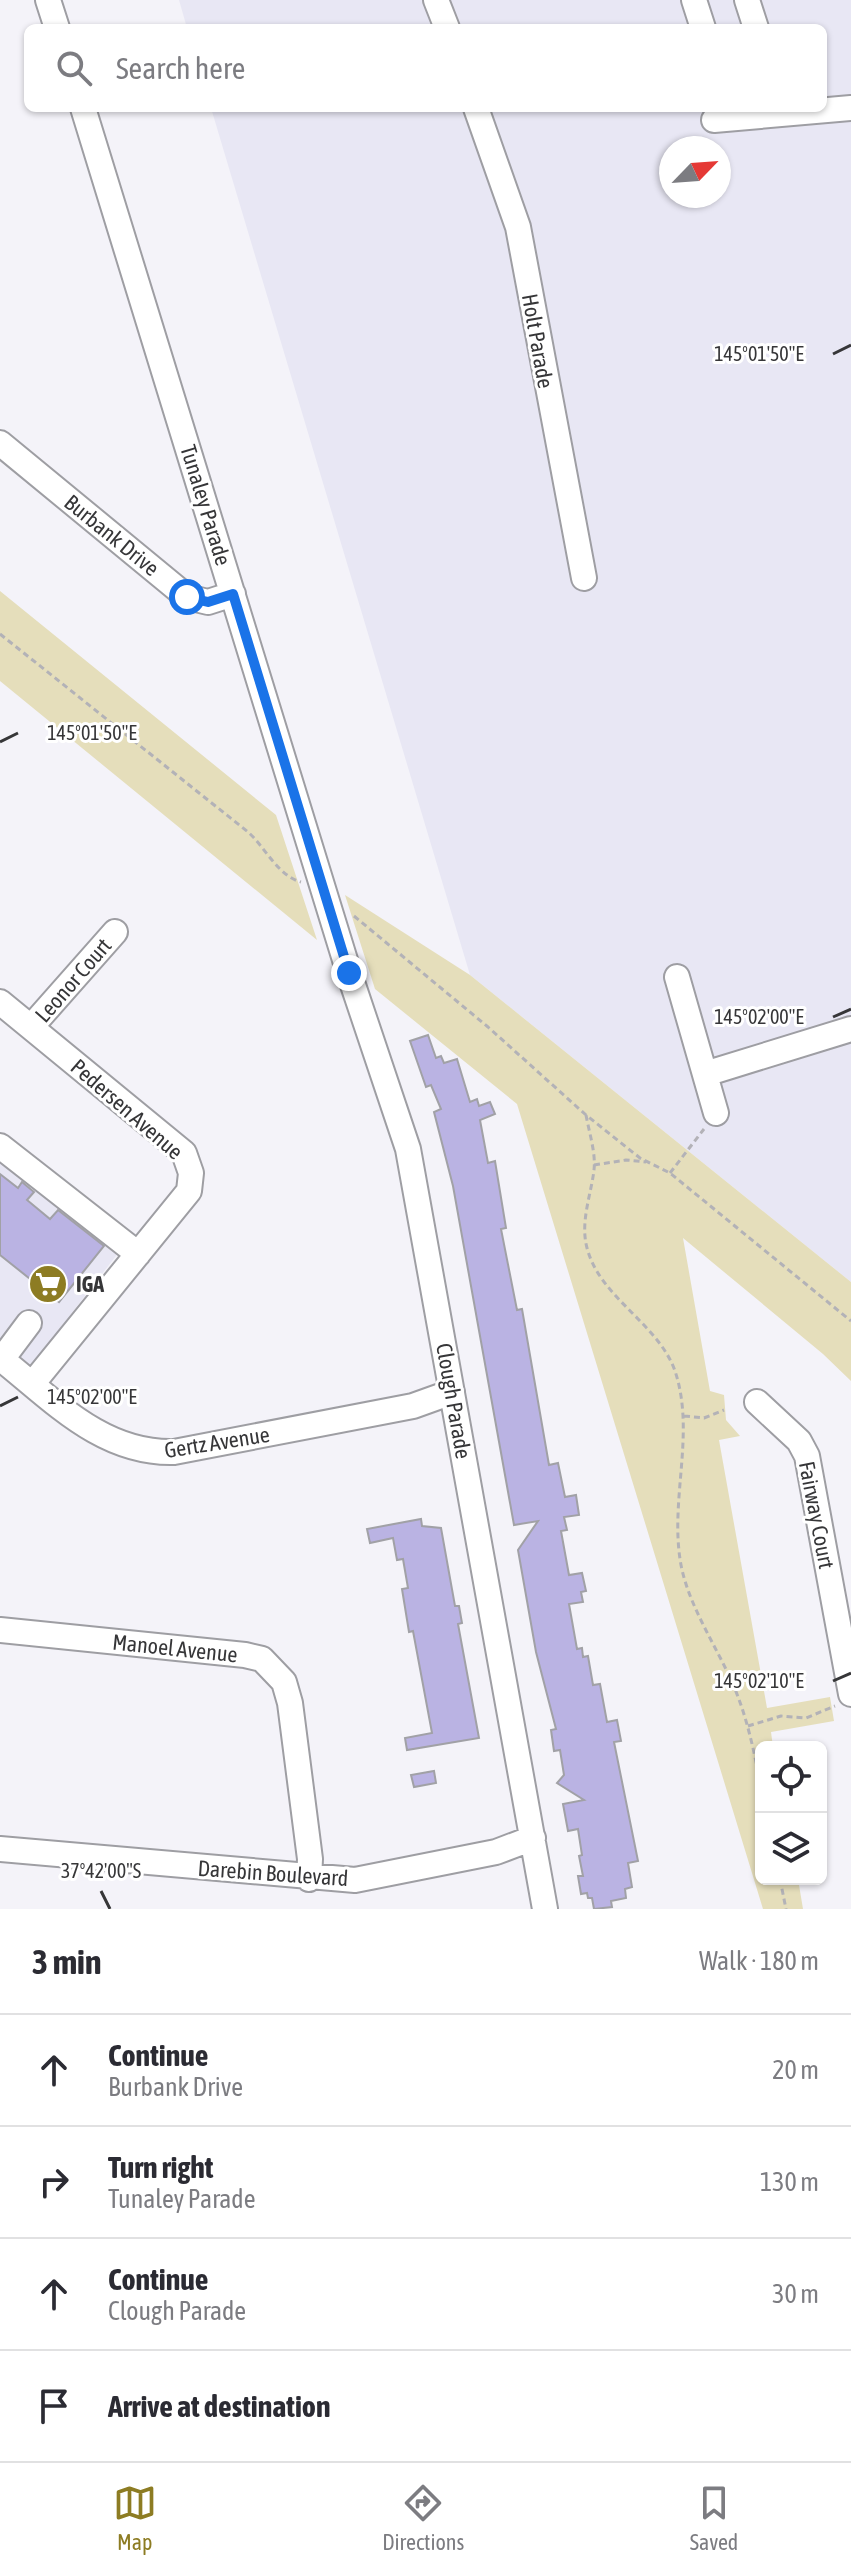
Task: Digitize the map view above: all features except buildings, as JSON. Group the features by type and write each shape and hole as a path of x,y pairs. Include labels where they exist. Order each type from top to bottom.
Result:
{"street":[{"path":"48,0 56,24"},
{"path":"436,0 445,24"},
{"path":"694,0 702,24"},
{"path":"747,0 755,24"},
{"path":"827,109 851,108"},
{"name":"Tunaley Parade","path":"84,112 328,903"},
{"name":"Holt Parade","path":"477,112 518,227 584,578"},
{"path":"714,120 783,112"},
{"name":"Burbank Drive","path":"0,443 187,597 208,602 233,594"},
{"name":"Clough Parade","path":"328,903 408,1149 545,1909"},
{"name":"Leonor Court","path":"31,1027 115,932"},
{"path":"677,977 716,1113"},
{"name":"Pedersen Avenue","path":"0,1002 184,1153 191,1173 189,1191 33,1383"},
{"path":"705,1074 851,1029"},
{"path":"0,1146 138,1254"},
{"path":"1,1358 29,1323"},
{"name":"Gertz Avenue","path":"1,1358 94,1433 150,1453 174,1452 453,1399"},
{"name":"Fairway Court","path":"757,1402 799,1441 807,1456 847,1699"},
{"name":"Manoel Avenue","path":"0,1630 245,1655 262,1659 275,1669 284,1682 290,1703 310,1859 309,1879"},
{"name":"Darebin Boulevard","path":"0,1849 309,1879 355,1880 534,1845"}],"path":[{"path":"0,634 248,832 264,846 283,872 343,914 359,916 586,1115 648,1163 670,1173 851,1321"},
{"path":"670,1173 716,1113"},
{"path":"586,1115 594,1165 584,1228 586,1247 593,1265 653,1336 674,1367 684,1416 678,1532 681,1565 690,1593 733,1683 748,1726 755,1759"},
{"path":"594,1165 626,1160 648,1163"},
{"path":"684,1416 704,1418 724,1410"},
{"path":"748,1726 781,1716 806,1718 847,1699"},
{"path":"781,1885 786,1909"}],"shaded area":[{"path":"179,0 851,0 851,1282 470,975 212,112 827,112 827,24 186,24"},
{"path":"0,591 276,815 317,940 0,681"},
{"path":"345,895 470,975 851,1282 851,1381 823,1354 683,1238 710,1391 724,1395 726,1420 740,1436 719,1440 767,1708 830,1697 834,1721 771,1732 772,1741 755,1741 755,1883 517,1104 375,989"},
{"path":"0,1138 129,1239 30,1367 0,1343"},
{"path":"756,1885 799,1885 803,1909 763,1909"}],"place":[{"name":"IGA","path":"48,1284"}],"route":[{"path":"187,597 208,602 233,594 349,973"}]}
